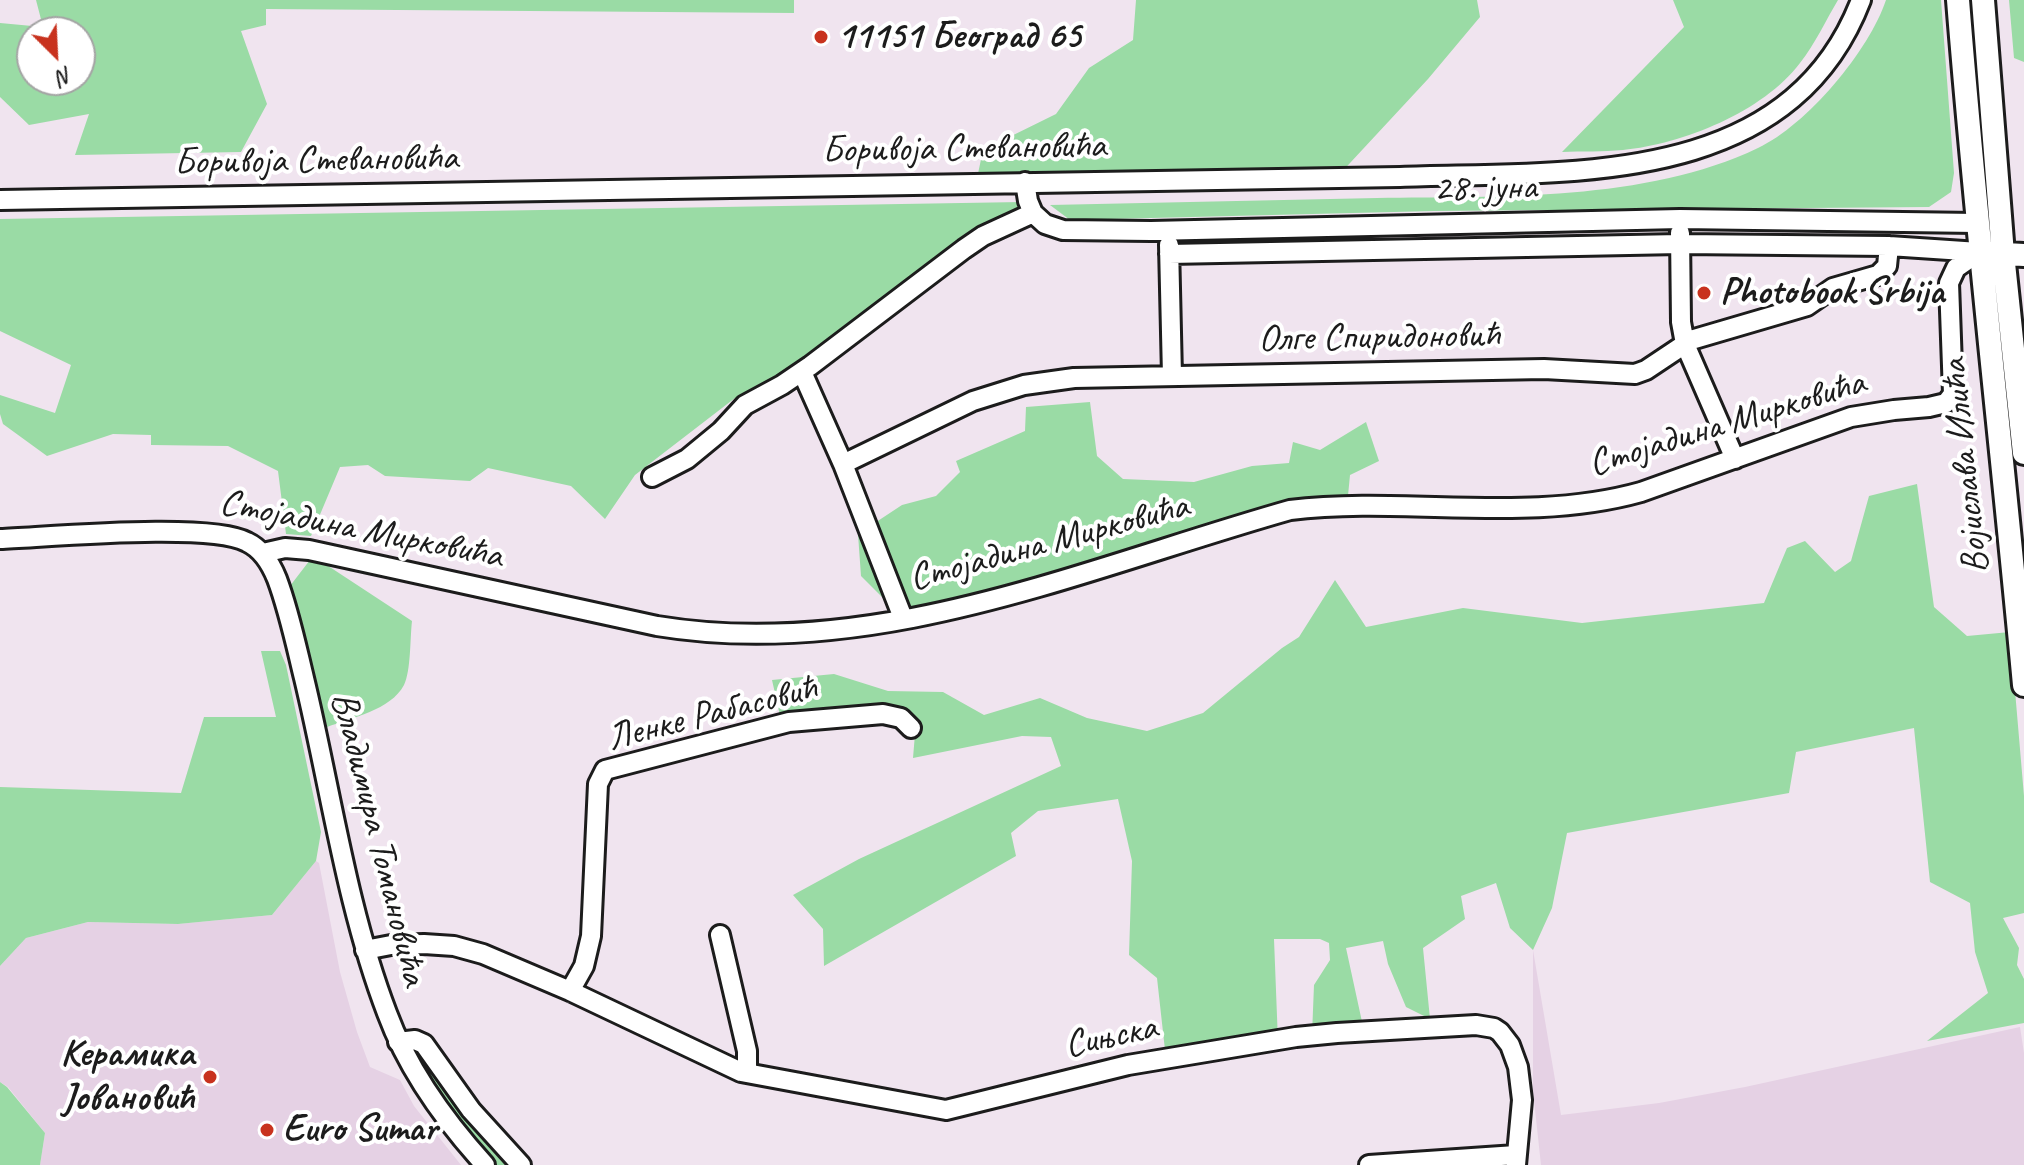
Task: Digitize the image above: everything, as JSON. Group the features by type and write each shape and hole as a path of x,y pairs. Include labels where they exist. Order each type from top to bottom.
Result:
{"main road":[{"name":"Војислава Илића","path":"1958,0 1979,252 2013,456"},
{"name":"Војислава Илића","path":"1983,0 2013,226 2013,456 2024,685"},
{"path":"1977,223 2013,226"},
{"path":"1979,252 2014,254"}],"street":[{"name":"Боривоја Стевановића","path":"0,200 1400,177 1588,170 1641,163 1689,152 1728,138 1764,119 1807,87 1839,46 1861,0"},
{"path":"652,477 687,459 745,405 802,372 964,249 983,236 1033,213 1025,182"},
{"name":"28. јуна","path":"1033,213 1039,221 1058,230 1680,219 1977,223"},
{"path":"1680,219 1681,322 1685,344 1735,459"},
{"path":"1170,230 1172,376"},
{"name":"28. јуна","path":"1169,254 1680,244 1889,246 1979,252"},
{"name":"Олге Спиридоновић","path":"843,464 973,401 1005,389 1074,378 1544,369 1635,374 1685,344 1811,304 1833,288 1878,275 1887,266 1889,246"},
{"name":"Стојадина Мирковића","path":"0,539 208,533 244,540 263,553 285,548 309,550 704,634 810,632 1007,598 1290,510 1337,506 1521,507 1606,502 1851,417 1946,403 1953,394 1949,283 1956,268 1979,252"},
{"path":"802,372 843,464 903,618"},
{"name":"Владимира Томановића","path":"263,553 276,576 287,608 365,950 398,1042 434,1101 485,1165"},
{"name":"Ленке Рабасовић","path":"570,991 589,951 598,784 605,770 789,722 883,714 901,718 911,728"},
{"path":"720,935 747,1051 747,1073"},
{"name":"Сињска","path":"365,950 403,944 454,946 483,954 570,991 747,1073 915,1107 946,1110 1128,1065 1251,1047 1296,1037 1476,1025 1494,1028 1510,1045 1521,1080 1516,1160"},
{"path":"398,1042 415,1040 424,1044 485,1128 521,1165"},
{"path":"1369,1165 1516,1160"}],"shaded area":[{"path":"316,861 319,863 340,972 370,1067 400,1080 414,1106 461,1165 40,1165 45,1133 8,1087 0,1082 0,966 26,938 88,922 178,924 272,915"},
{"path":"1533,950 1561,1115 1659,1103 1745,1087 2020,1027 2024,1053 2024,1165 1541,1165 1533,1091"}],"green space":[{"path":"36,0 794,0 794,13 266,9 266,25 241,31 267,104 241,152 75,155 89,114 29,125 0,97 0,23 16,24 16,96 96,96 96,16 40,16"},
{"path":"1136,0 1477,0 1480,17 1428,79 1337,177 976,183 983,150 1056,114 1089,68 1133,40"},
{"path":"1673,0 1838,0 1800,63 1784,81 1744,110 1696,133 1646,147 1562,152 1684,27"},
{"path":"1886,0 1941,0 1954,173 1951,192 1929,207 1434,211 1070,220 1050,205 1522,196 1620,187 1668,178 1714,166 1758,148 1796,122 1816,105 1851,63 1878,20"},
{"path":"2009,0 2024,0 2024,62 2014,58"},
{"path":"1022,202 1019,221 802,372 735,398 635,475 605,519 571,486 488,468 470,481 385,476 368,465 340,467 311,536 286,534 278,471 228,446 151,445 151,435 113,434 47,456 3,424 0,414 0,395 55,413 71,365 0,331 0,219"},
{"path":"1090,402 1097,456 1123,479 1194,482 1252,466 1289,463 1293,442 1320,450 1366,422 1379,461 1350,475 1347,506 1290,510 903,618 861,576 858,534 902,505 936,496 960,472 956,461 1025,431 1026,407"},
{"path":"1917,484 1934,607 1967,636 2010,632 2024,796 2024,913 2003,918 2019,948 2017,965 2024,979 2024,1023 1927,1041 1988,993 1975,952 1970,903 1930,882 1914,728 1796,752 1789,793 1567,833 1552,908 1533,950 1510,928 1496,883 1461,896 1465,919 1423,948 1430,1019 1406,1007 1388,964 1383,941 1346,948 1364,1031 1312,1035 1314,985 1330,960 1329,943 1320,939 1274,939 1278,1042 1166,1059 1157,978 1129,955 1132,861 1118,799 1038,811 1011,833 1016,856 824,966 823,929 793,895 859,859 1061,766 1051,737 1022,736 913,758 916,722 781,720 772,680 834,674 888,691 943,692 984,715 1040,698 1087,718 1147,731 1203,713 1299,637 1335,580 1366,627 1463,608 1582,623 1764,603 1787,548 1805,541 1835,572 1851,561 1869,496"},
{"path":"313,556 412,621 408,671 398,694 370,712 327,727 290,586"},
{"path":"261,651 280,651 286,665 321,832 316,861 272,915 178,924 88,922 26,938 0,966 0,787 181,793 204,717 276,717"},
{"path":"425,1059 459,1110 510,1165 494,1165 491,1162 432,1082"},
{"path":"0,1082 45,1133 40,1165 0,1165"}],"place":[{"name":"11151 Београд 65","path":"821,37"},
{"name":"Photobook Srbija","path":"1704,293"},
{"name":"Керамика Јовановић","path":"210,1077"},
{"name":"Euro Sumar","path":"267,1130"}]}
